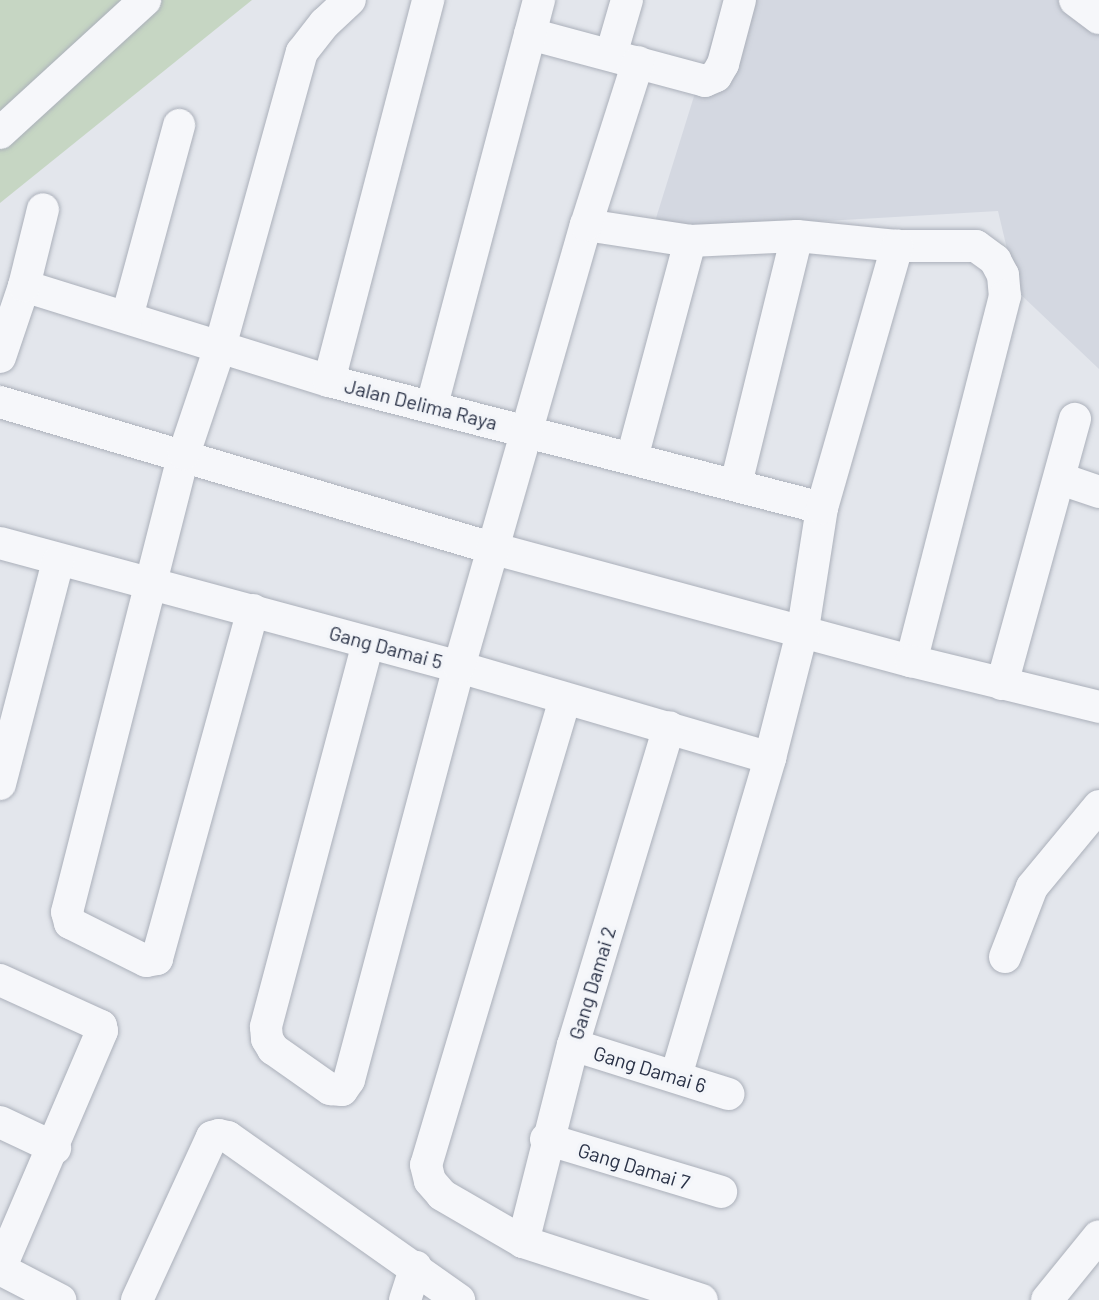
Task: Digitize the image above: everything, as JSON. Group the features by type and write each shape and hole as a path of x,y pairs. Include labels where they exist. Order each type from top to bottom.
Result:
{"street":[{"path":"0,133 145,0"},
{"path":"253,610 157,959 146,961 70,923 67,912 184,454 220,347 302,52 325,23 350,0"},
{"path":"329,381 428,0"},
{"path":"432,405 539,0"},
{"path":"368,643 266,1027 267,1039 273,1049 330,1089 342,1090 349,1080 459,667 586,225 625,58 627,0"},
{"path":"530,34 705,81 716,76 740,0"},
{"path":"1075,0 1099,18"},
{"path":"127,317 179,125"},
{"path":"0,357 24,286 43,209"},
{"path":"586,225 690,241 797,236 897,246 976,246 995,260 1003,275 1005,296 911,661"},
{"path":"736,484 797,236"},
{"path":"632,458 690,241"},
{"path":"676,1076 770,758 803,629 822,508 897,246"},
{"name":"Jalan Delima Raya","path":"24,286 329,381 432,405 822,508"},
{"path":"0,402 184,454 495,549 803,629 911,661 1099,707"},
{"path":"1002,684 1061,479 1075,419"},
{"path":"1061,479 1099,492"},
{"name":"Gang Damai 5","path":"0,543 459,667 770,758"},
{"path":"0,784 58,561"},
{"path":"565,699 426,1165 430,1181 442,1195 523,1242 702,1300"},
{"name":"Gang Damai 2","path":"523,1242 546,1139 669,727"},
{"path":"1005,957 1032,887 1099,806"},
{"path":"0,980 101,1026 102,1031 55,1148 0,1269 60,1300"},
{"name":"Gang Damai 6","path":"573,1045 728,1094"},
{"path":"0,1122 55,1148"},
{"path":"137,1300 212,1137 219,1135 228,1137 459,1300"},
{"name":"Gang Damai 7","path":"546,1139 721,1192"},
{"path":"1047,1300 1099,1236"},
{"path":"405,1300 416,1267"}],"shaded area":[{"path":"724,0 1099,0 1099,369 1017,291 998,211 652,231"}],"green space":[{"path":"0,0 252,0 0,203"}]}
